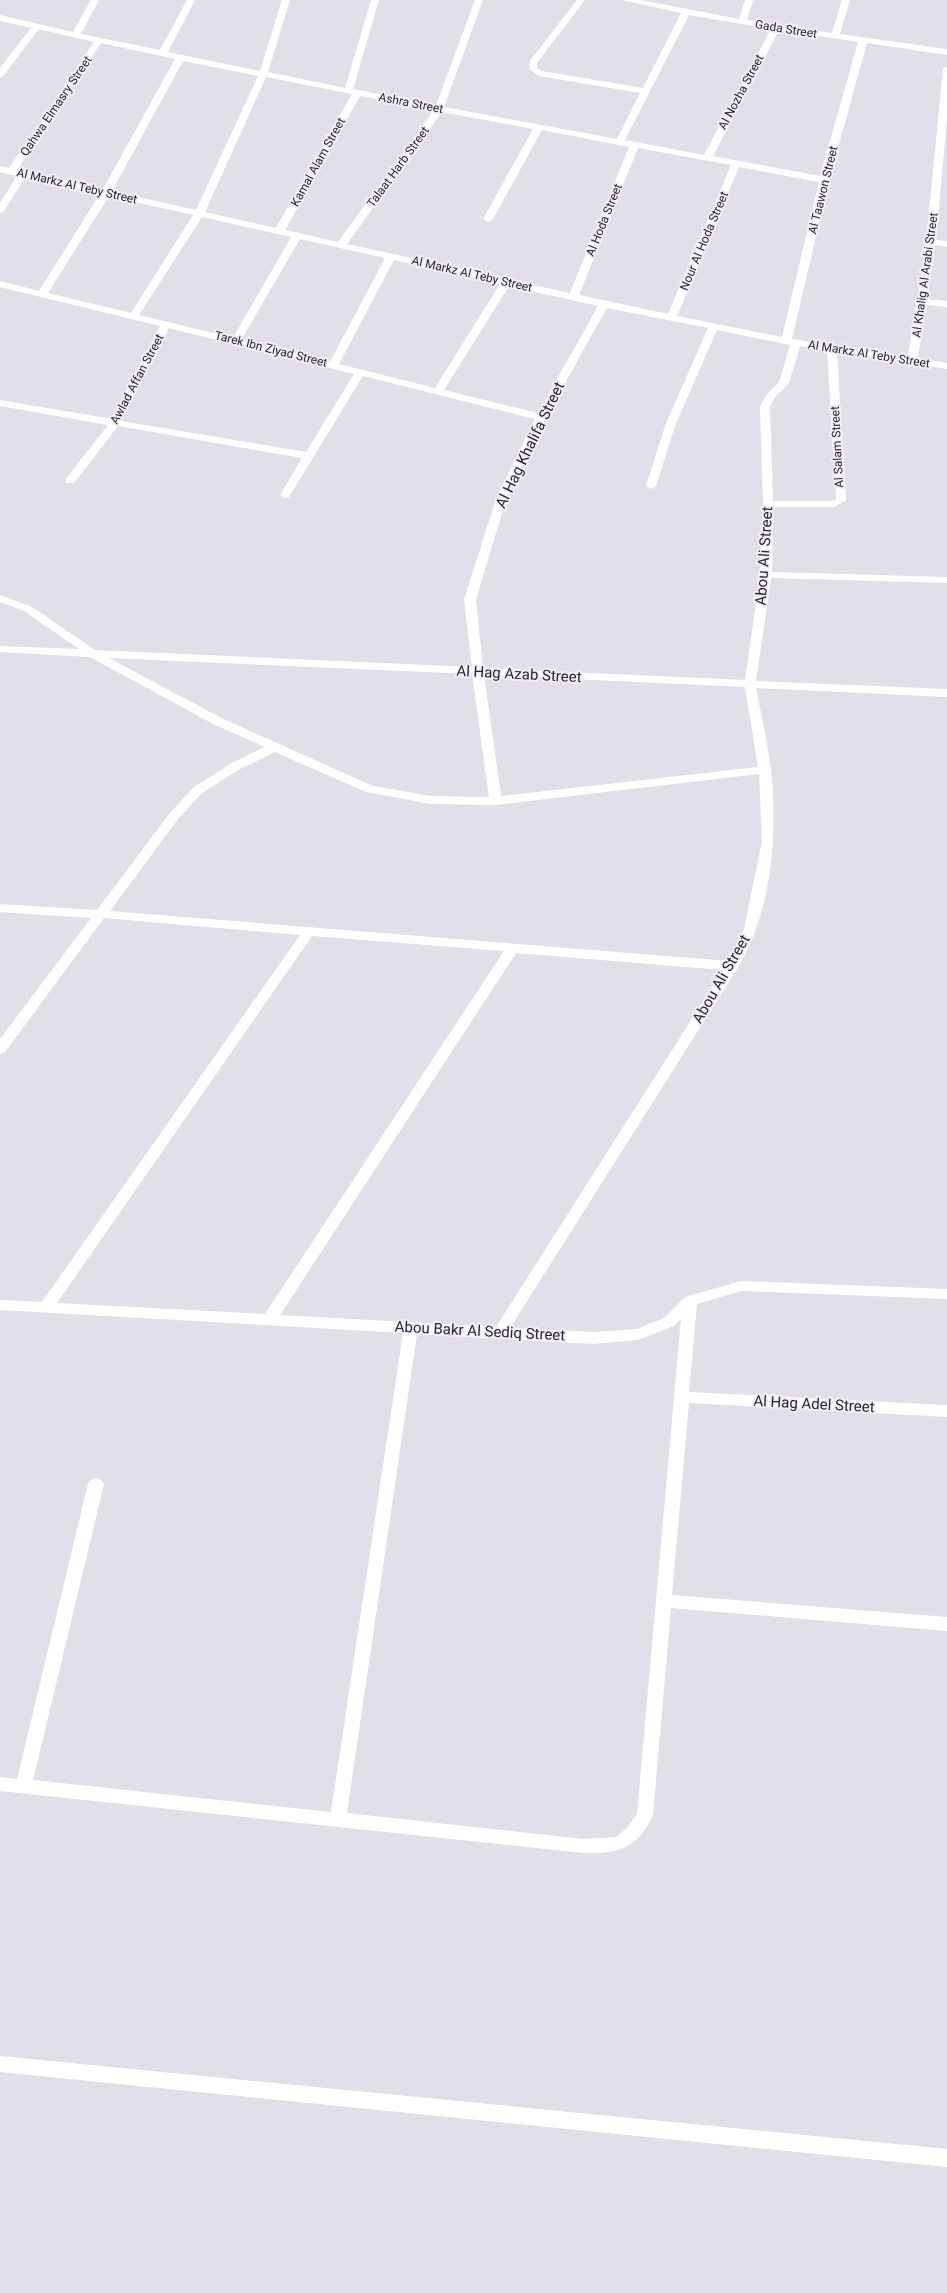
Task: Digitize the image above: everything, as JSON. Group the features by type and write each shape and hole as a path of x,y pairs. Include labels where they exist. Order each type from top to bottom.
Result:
{"street":[{"path":"76,35 95,0"},
{"path":"163,54 191,0"},
{"path":"134,316 200,212 263,74 286,0"},
{"name":"Kamal Alam Street","path":"279,231 352,92 375,0"},
{"name":"Talaat Harb Street","path":"341,245 440,109 479,0"},
{"path":"582,0 532,63 533,69 539,73 646,91"},
{"name":"Gada Street","path":"626,0 648,2 686,12 742,22 947,52"},
{"path":"742,22 750,0"},
{"path":"834,36 846,0"},
{"path":"620,142 686,12"},
{"name":"Ashra Street","path":"0,18 163,54 352,92 824,180"},
{"path":"0,74 38,26"},
{"name":"Al Nozha Street","path":"707,158 776,27"},
{"name":"Qahwa Elmasry Street","path":"12,171 99,40"},
{"name":"Al Taawon Street","path":"791,342 824,180 864,40"},
{"path":"42,294 106,193 181,57"},
{"name":"Al Khalig Al Arabi Street","path":"912,362 942,183 947,69"},
{"path":"488,219 539,127"},
{"name":"Al Hoda Street","path":"573,297 635,144"},
{"name":"Nour Al Hoda Street","path":"671,318 736,164"},
{"name":"Al Markz Al Teby Street","path":"0,168 604,304 791,342 947,366"},
{"name":"Qahwa Elmasry Street","path":"0,210 23,174"},
{"path":"236,341 297,235"},
{"path":"932,242 947,244"},
{"path":"334,365 391,256"},
{"path":"438,391 506,282"},
{"name":"Tarek Ibn Ziyad Street","path":"0,284 541,417"},
{"path":"921,301 947,304"},
{"name":"Al Hag Khalifa Street","path":"496,801 470,600 501,499 541,417 604,304"},
{"name":"Awlad Affan Street","path":"70,482 115,423 166,324"},
{"path":"651,486 670,426 714,326"},
{"name":"Abou Ali Street","path":"500,1332 732,966 750,929 766,850 765,770 750,685 766,575 768,504 764,407 771,396 784,383 791,342"},
{"name":"Al Salam Street","path":"768,504 834,504 841,500 832,349"},
{"path":"285,495 361,372"},
{"path":"0,403 309,456"},
{"path":"766,575 947,580"},
{"name":"Al Hag Azab Street","path":"0,598 28,609 92,653 219,722 370,789 431,800 496,801 765,770"},
{"name":"Al Hag Azab Street","path":"0,649 947,693"},
{"path":"0,1049 174,816 198,790 236,766 275,746"},
{"path":"0,908 101,914 732,966"},
{"path":"46,1307 309,931"},
{"path":"270,1318 513,947"},
{"path":"0,1784 584,1846 611,1847 634,1835 645,1815 690,1300 741,1286 947,1294"},
{"name":"Abou Bakr Al Sediq Street","path":"0,1305 270,1318 593,1338 638,1334 669,1322 690,1300"},
{"path":"338,1819 411,1328"},
{"name":"Al Hag Adel Street","path":"682,1397 947,1411"},
{"path":"23,1787 96,1484"},
{"path":"664,1601 947,1624"},
{"path":"0,2064 947,2158"}]}
